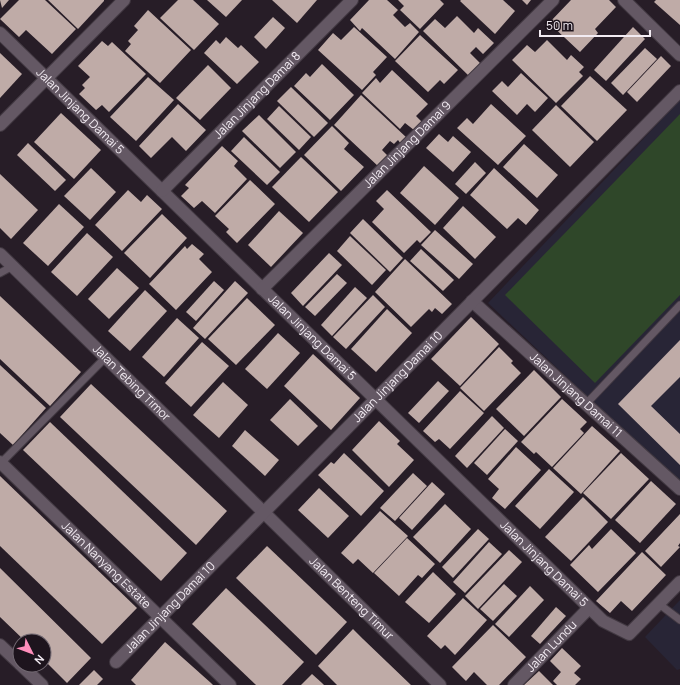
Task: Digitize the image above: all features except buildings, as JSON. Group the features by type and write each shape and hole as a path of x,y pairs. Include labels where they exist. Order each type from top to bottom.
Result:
{"street":[{"path":"0,125 124,0"},
{"name":"Jalan Jinjang Damai 8","path":"162,191 352,0"},
{"name":"Jalan Jinjang Damai 9","path":"262,289 553,0"},
{"path":"624,0 680,55"},
{"name":"Jalan Jinjang Damai 5","path":"0,33 603,621 629,634 659,604"},
{"name":"Jalan Jinjang Damai 10","path":"116,662 680,91"},
{"name":"Jalan Tebing Timor","path":"0,254 264,512"},
{"name":"Jalan Jinjang Damai 11","path":"472,301 680,489"},
{"name":"Jalan Nanyang Estate","path":"1,462 230,685"},
{"name":"Jalan Benteng Timur","path":"264,512 440,685"},
{"path":"659,604 680,582"},
{"name":"Jalan Lundu","path":"514,685 589,608"},
{"path":"0,645 12,657"},
{"path":"29,673 42,685"}],"lane":[{"path":"0,273 13,266"},
{"path":"586,404 680,305"},
{"path":"1,462 106,357"},
{"path":"659,604 677,613 680,620"}],"shaded area":[{"path":"680,100 680,484 488,303"},
{"path":"680,600 680,669 677,670 645,637"}],"green space":[{"path":"680,114 680,295 595,383 505,295"}]}
